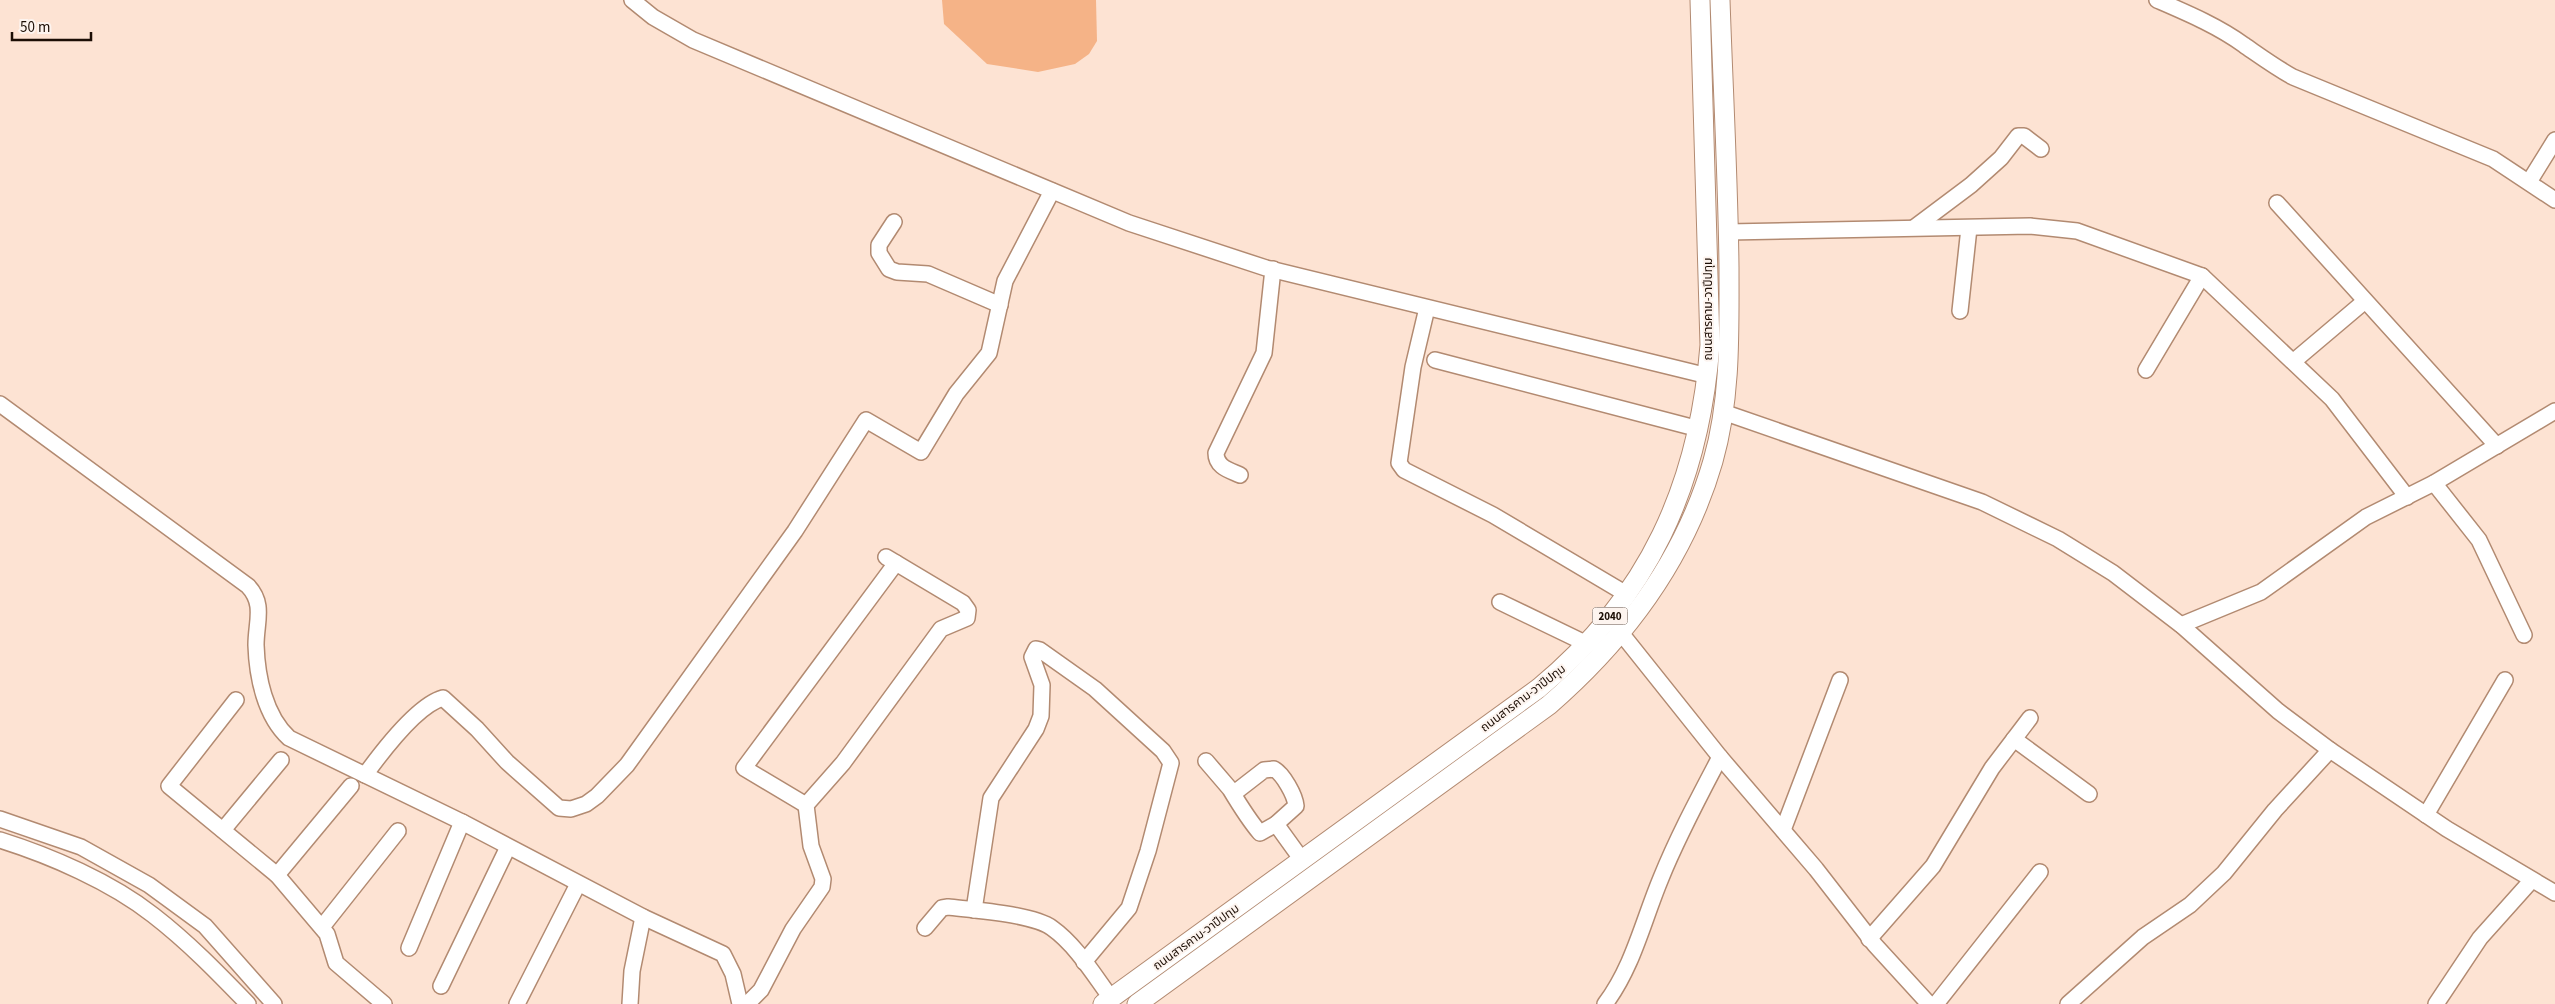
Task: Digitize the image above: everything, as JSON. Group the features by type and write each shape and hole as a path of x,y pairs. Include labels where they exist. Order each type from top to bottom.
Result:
{"main road":[{"name":"ถนนสารคาม-วาปีปทุม","path":"1107,1001 1539,688 1587,644 1628,595 1661,537 1682,490 1699,429 1708,376 1710,345 1700,0"},
{"name":"ถนนสารคาม-วาปีปทุม","path":"1137,1004 1549,705 1577,681 1621,633 1651,594 1680,544 1701,497 1713,460 1723,412 1729,346 1728,232 1720,0"},
{"path":"1704,135 1725,135"},
{"path":"1230,911 1242,928"}],"street":[{"path":"632,0 653,17 694,40 1129,223 1273,270 1708,376"},
{"path":"2157,0 2198,18 2243,44 2269,64 2293,77 2493,159 2555,200"},
{"path":"1915,227 1971,185 2000,158 2018,136 2024,136 2041,148"},
{"path":"2529,182 2555,140"},
{"path":"365,775 400,732 429,705 443,698 471,723 507,762 559,808 567,810 579,808 597,796 627,765 699,666 795,530 866,420 921,452 956,394 989,353 1006,281 1052,191"},
{"path":"2277,203 2497,446"},
{"path":"894,222 880,245 879,253 889,269 897,272 928,274 1000,306"},
{"path":"1728,232 2030,226 2077,231 2202,276 2332,399 2407,496"},
{"path":"1960,311 1969,228"},
{"path":"1240,475 1220,465 1216,459 1216,453 1264,354 1273,270"},
{"path":"2146,370 2202,276"},
{"path":"2294,361 2365,300"},
{"path":"1427,308 1412,367 1399,463 1404,470 1493,514 1628,595"},
{"path":"1435,360 1699,429"},
{"path":"0,404 248,586 256,595 258,605 256,646 261,690 278,726 289,738 462,822 643,917 722,954 733,974 740,1004"},
{"path":"2182,625 2261,592 2366,517 2434,483 2555,410"},
{"path":"1723,412 1982,502 2058,539 2113,574 2182,625 2278,711 2330,750 2426,815 2531,881 2555,893"},
{"path":"2434,483 2479,540 2524,635"},
{"path":"747,1004 762,990 793,929 822,887 823,879 811,846 806,804 843,763 941,629 967,618 968,610 963,603 891,560 744,768 806,804"},
{"path":"1500,602 1587,644"},
{"path":"1621,633 1720,757 1783,830 1870,938 1929,1004"},
{"path":"974,910 992,798 1036,729 1041,716 1042,686 1032,657 1036,650 1040,650 1095,690 1162,751 1171,763 1148,851 1129,908 1084,962"},
{"path":"1783,830 1840,680"},
{"path":"2426,815 2505,680"},
{"path":"236,700 169,786 277,874 327,934 336,963 384,1004"},
{"path":"1870,938 1933,866 1992,768 2030,718"},
{"path":"2014,739 2089,794"},
{"path":"2068,1004 2143,937 2190,905 2224,873 2275,810 2330,750"},
{"path":"1605,1004 1618,987 1684,825 1720,757"},
{"path":"223,830 281,760"},
{"path":"1206,761 1233,794 1249,821 1260,833 1276,824 1294,810 1296,803 1276,770 1264,770 1233,794"},
{"path":"277,874 351,786"},
{"path":"0,819 81,847 149,884 205,926 274,1004"},
{"path":"409,948 462,822"},
{"path":"1276,824 1302,860"},
{"path":"322,927 398,831"},
{"path":"0,840 104,883 152,914 198,953 248,1004"},
{"path":"442,986 508,847"},
{"path":"1936,1004 2040,872"},
{"path":"2436,1004 2480,938 2531,881"},
{"path":"517,1004 578,884"},
{"path":"925,928 942,908 1005,914 1052,927 1084,962 1107,1001"},
{"path":"630,1004 632,971 643,917"}],"shaded area":[{"path":"942,0 1096,0 1097,41 1089,54 1075,64 1038,72 987,64 944,24"}]}
